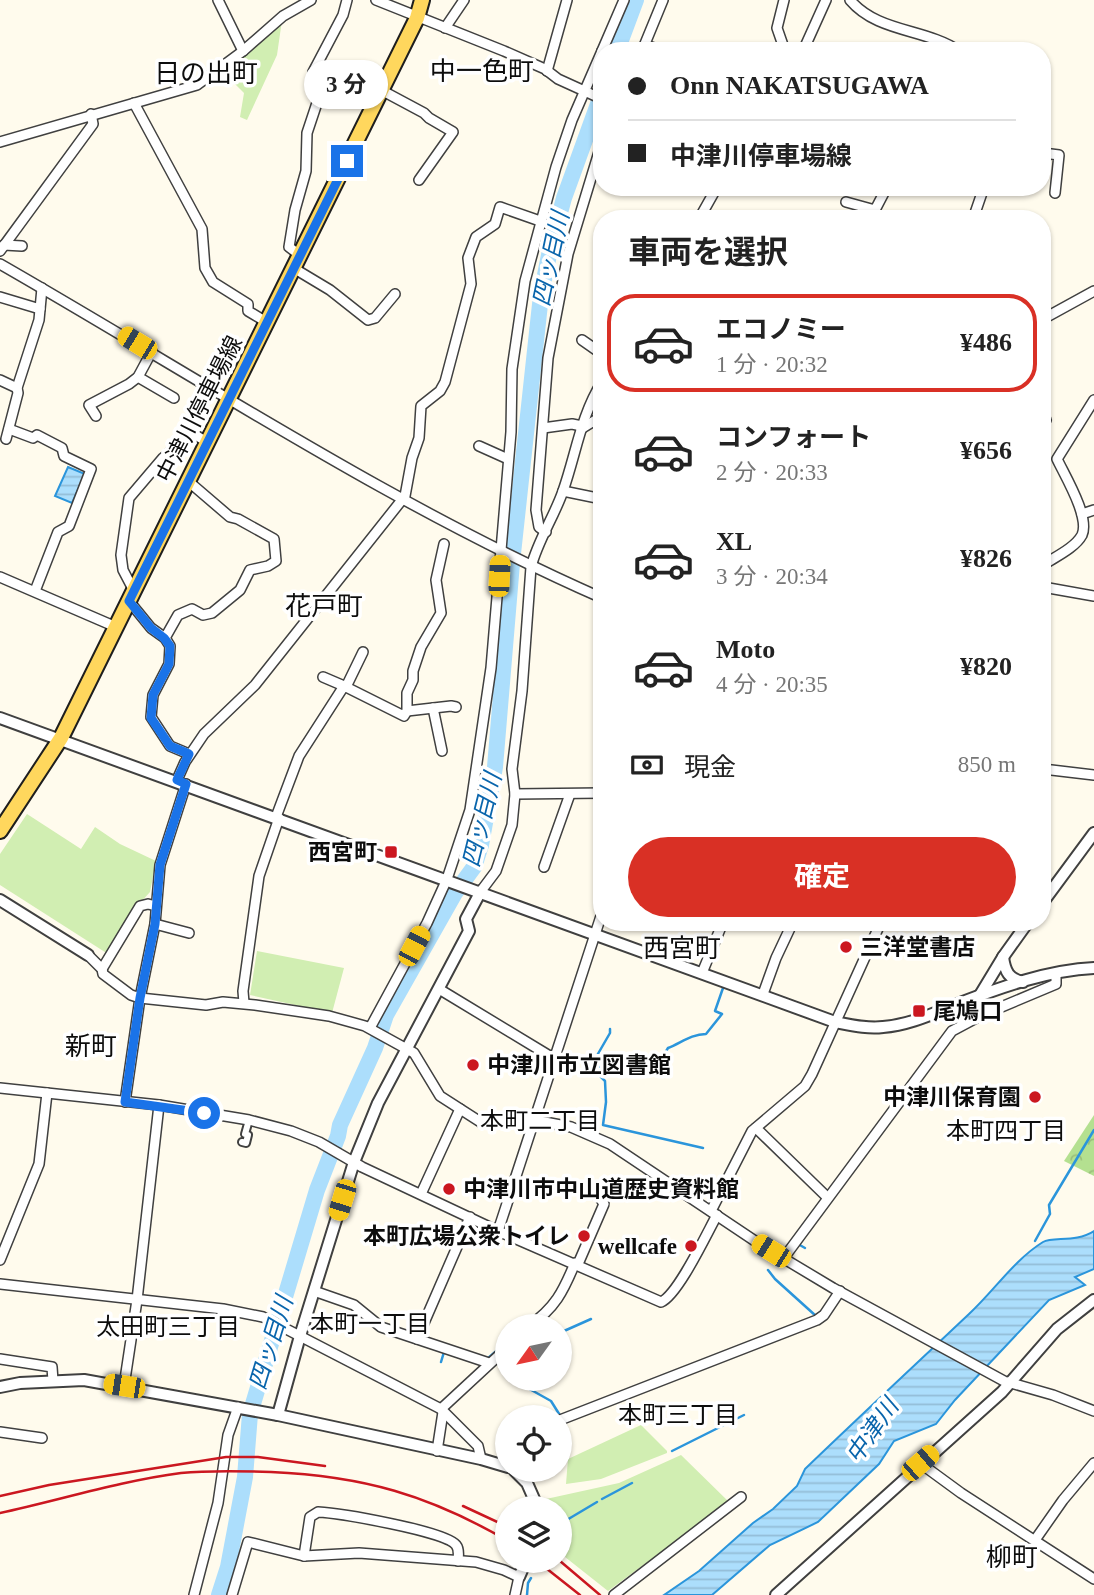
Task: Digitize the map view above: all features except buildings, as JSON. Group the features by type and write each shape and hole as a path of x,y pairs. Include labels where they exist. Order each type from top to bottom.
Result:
{"main road":[{"name":"中津川停車場線","path":"0,831 61,738 298,263 417,18 422,0"}],"street":[{"path":"218,0 243,51"},
{"path":"0,142 197,85 243,51 282,16 311,0"},
{"path":"348,0 313,72 318,100 307,133 306,171 295,210 289,247 298,263 368,320 375,318 396,295"},
{"path":"376,0 504,51 593,96"},
{"path":"445,28 464,0"},
{"path":"547,71 567,0"},
{"path":"606,42 624,0"},
{"path":"646,42 663,0"},
{"path":"782,42 777,28 784,0"},
{"path":"807,42 826,0"},
{"path":"850,0 860,12 882,23 941,42"},
{"path":"372,1029 450,880 470,810 491,668 502,551 512,369 525,281 555,167 593,72"},
{"path":"381,90 453,131 419,180"},
{"path":"134,103 202,229 205,268 213,282 248,304 248,311 268,323"},
{"path":"2,248 93,124 91,114"},
{"path":"1051,154 1059,155 1055,193"},
{"path":"546,531 539,527 536,510 548,358 564,275 593,170"},
{"path":"846,202 875,210"},
{"path":"125,1102 140,998 155,924 160,865 189,754 204,734 256,685 401,499 409,480 412,458 419,438 421,406 440,391 466,307 471,284 468,258 476,237 495,224 500,208 540,221"},
{"path":"2,248 22,246"},
{"path":"0,264 401,499 531,567 593,594"},
{"path":"6,439 17,388 39,320 43,288"},
{"path":"1051,315 1094,291"},
{"path":"0,297 40,309"},
{"path":"582,340 593,348"},
{"path":"96,416 89,405 138,377 152,351"},
{"path":"138,377 174,398"},
{"path":"0,380 17,388"},
{"path":"272,1414 314,1291 349,1159 469,931 466,919 478,890 496,871 512,825 515,794 512,769 522,691 531,567 563,491 593,396"},
{"path":"1051,560 1081,536 1084,525 1082,514 1057,459 1094,400"},
{"path":"542,428 572,425 581,428 593,421"},
{"path":"9,429 33,438 37,436 62,448 64,456 91,469 69,526 58,531 36,592"},
{"path":"189,754 170,746 151,718 153,695 169,664 170,646 151,628 132,596 121,555 129,498 163,458 192,433 207,442"},
{"path":"479,446 508,459"},
{"path":"164,638 178,615 192,609 203,615 212,613 240,590 250,570 268,566 276,561 274,539 230,517 188,481"},
{"path":"563,491 593,497"},
{"path":"1082,514 1094,510"},
{"path":"323,677 404,716 407,711 407,693 421,647 441,612 436,580 444,544"},
{"path":"0,577 116,627"},
{"path":"1051,588 1094,596"},
{"path":"244,1003 243,991 259,876 299,756 345,687 363,652"},
{"path":"407,711 456,707"},
{"path":"433,708 442,751"},
{"path":"0,718 182,782 835,1022 870,1027 900,1024 1024,982 1075,969 1094,968"},
{"path":"1051,770 1094,775"},
{"path":"515,794 593,791"},
{"path":"544,867 570,794"},
{"path":"1051,891 1094,833"},
{"path":"0,900 88,955 102,969 103,974 131,995 206,1005 223,1002 244,1003 329,1016 372,1029 419,1057 440,1096 482,1123 534,1119 571,1127 610,1144 783,1259 928,1340 1007,1381 1094,1411"},
{"path":"102,969 140,906 156,906"},
{"path":"155,924 189,933"},
{"path":"702,973 719,931"},
{"path":"763,994 788,931"},
{"path":"0,1088 159,1105 249,1120 291,1131 323,1144 498,1231 661,1302 666,1300 683,1276 738,1158 756,1128 805,1086 812,1074 877,931"},
{"path":"980,995 1022,931"},
{"path":"498,1231 596,933"},
{"path":"1003,957 1008,975 1014,980 1024,982"},
{"path":"783,1259 952,1031 1056,984 1056,974"},
{"path":"439,989 554,1058"},
{"path":"0,1260 29,1183 39,1164 47,1093"},
{"path":"124,1386 137,1300 159,1105"},
{"path":"421,1194 460,1108"},
{"path":"243,1142 246,1143 248,1135 245,1134 249,1120"},
{"path":"756,1128 827,1197"},
{"path":"543,1314 559,1299 604,1204 599,1196 582,1190"},
{"path":"417,1339 470,1217"},
{"path":"0,1284 223,1309 268,1320 442,1410 478,1446 481,1459"},
{"path":"314,1291 354,1305 381,1327 489,1363"},
{"path":"572,1415 817,1320 824,1315 840,1291"},
{"path":"776,1595 1002,1392 1007,1381 1057,1329 1094,1300"},
{"path":"437,1451 442,1410 495,1358"},
{"path":"0,1359 52,1367 53,1381"},
{"path":"0,1387 84,1380 124,1386 272,1414 495,1463"},
{"path":"194,1595 218,1503 228,1435 240,1408"},
{"path":"0,1432 42,1438"},
{"path":"920,1463 961,1493 1094,1579"},
{"path":"1035,1540 1063,1500 1094,1463"},
{"path":"614,1595 741,1497"},
{"path":"304,1556 310,1517 318,1511 389,1523 438,1536 454,1542 457,1546 458,1561"},
{"path":"232,1595 248,1542 304,1556 359,1553 458,1561 492,1566 519,1577"},
{"path":"516,1595 521,1573"}],"green space":[{"path":"282,20 277,55 247,120 240,117 244,93 224,73"},
{"path":"27,814 81,849 95,827 120,844 156,861 150,892 139,904 108,954 0,885 0,854"},
{"path":"257,951 344,968 332,1013 250,995"},
{"path":"1094,1115 1094,1176 1064,1161"},
{"path":"641,1425 667,1451 601,1479 566,1484 572,1482 572,1457"},
{"path":"681,1455 729,1502 608,1591 572,1562 572,1496 560,1496 619,1483"}],"water":[{"path":"68,467 85,474 72,503 55,496"},
{"name":"中津川","path":"1094,1231 1094,1269 1075,1277 1085,1285 1049,1300 955,1400 936,1424 894,1441 879,1464 818,1522 770,1545 712,1595 664,1595 699,1571 753,1523 773,1509 797,1486 805,1469 969,1314 1033,1249 1047,1240 1080,1237"}],"waterway":[{"name":"四ッ目川","path":"620,42 636,0"},
{"name":"四ッ目川","path":"219,1595 228,1567 245,1477 250,1414 317,1190 340,1125 375,1048 386,1015 455,893 474,867 481,845 495,767 512,563 541,295 564,198 593,118"},
{"path":"703,1148 603,1125 605,1081 600,1076 602,1070 624,1074 662,1058 668,1048 691,1037 706,1034 722,1014 715,1011 723,988"},
{"path":"602,1070 595,1059 610,1029"},
{"path":"1035,1241 1050,1214 1049,1205 1094,1130"},
{"path":"798,1244 805,1248"},
{"path":"768,1270 816,1316"},
{"path":"572,1327 591,1319"},
{"path":"441,1362 444,1352"},
{"path":"487,1359 495,1352"},
{"path":"533,1391 554,1405"},
{"path":"672,1451 744,1415"},
{"path":"602,1499 632,1483"},
{"path":"572,1517 597,1502"},
{"path":"527,1595 531,1578"}],"railway":[{"path":"0,1496 49,1485 226,1457 258,1457 325,1466"},
{"path":"0,1513 158,1476 215,1471 271,1472 366,1483 451,1511 495,1534"},
{"path":"463,1506 495,1521"},
{"path":"572,1571 600,1595"},
{"path":"552,1573 580,1595"}],"place":[{"name":"西宮町","path":"391,852"},
{"name":"三洋堂書店","path":"846,947"},
{"name":"尾鳩口","path":"919,1011"},
{"name":"中津川市立図書館","path":"473,1065"},
{"name":"中津川保育園","path":"1035,1097"},
{"name":"中津川市中山道歴史資料館","path":"449,1189"},
{"name":"本町広場公衆トイレ","path":"584,1236"},
{"name":"wellcafe","path":"691,1246"}],"district":[{"name":"中一色町","path":"482,71"},
{"name":"日の出町","path":"206,73"},
{"name":"花戸町","path":"324,606"},
{"name":"西宮町","path":"682,948"},
{"name":"新町","path":"91,1046"},
{"name":"本町二丁目","path":"540,1121"},
{"name":"本町四丁目","path":"1006,1131"},
{"name":"本町一丁目","path":"370,1324"},
{"name":"太田町三丁目","path":"168,1327"},
{"name":"本町三丁目","path":"678,1415"},
{"name":"柳町","path":"1012,1557"}],"route":[{"path":"204,1113 125,1102 140,998 155,924 160,865 186,784 177,780 189,754 170,746 151,718 153,695 169,664 169,642 151,628 129,601 347,161"}]}
